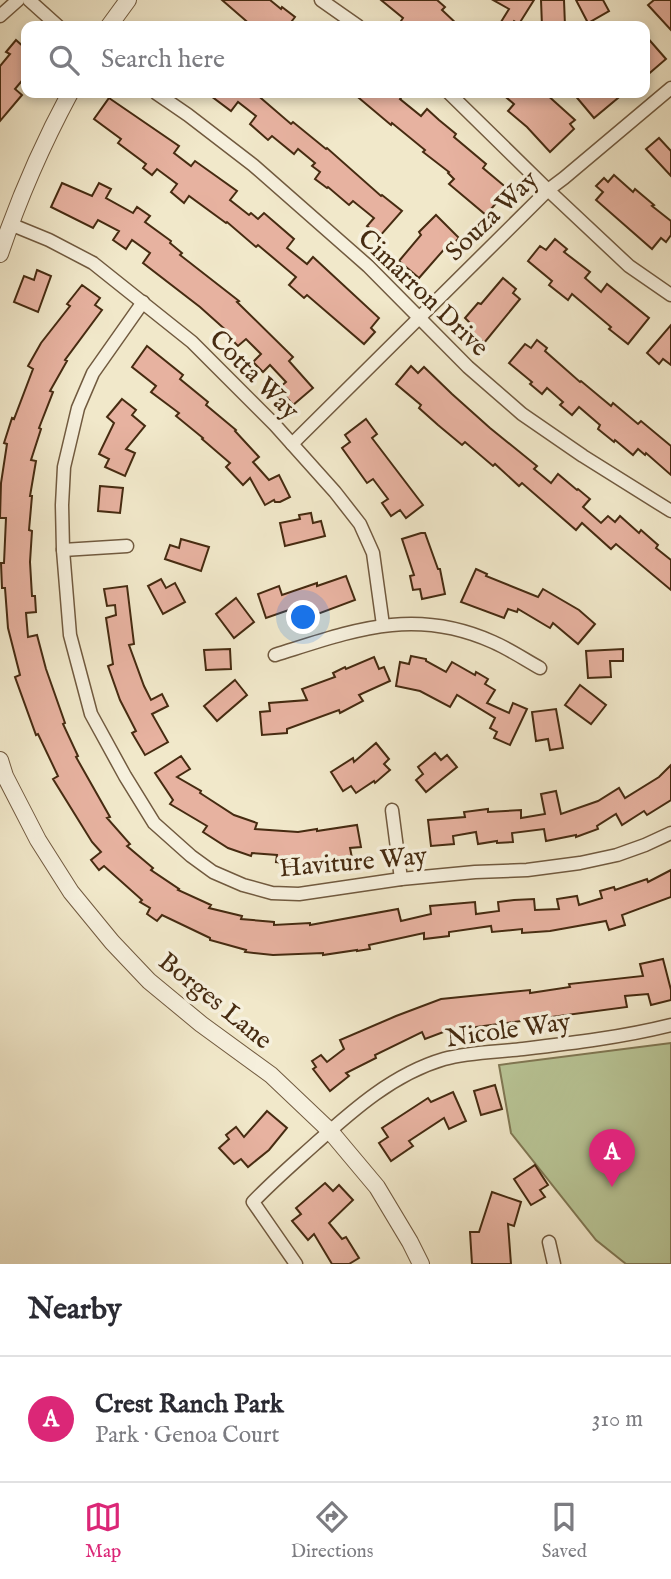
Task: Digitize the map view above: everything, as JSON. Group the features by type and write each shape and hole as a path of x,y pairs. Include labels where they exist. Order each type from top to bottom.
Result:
{"street":[{"path":"0,16 18,0"},
{"path":"29,0 52,21"},
{"path":"113,21 128,0"},
{"path":"321,0 351,21"},
{"name":"Souza Way","path":"292,444 548,190 671,88"},
{"path":"0,254 45,140 67,98"},
{"name":"Cimarron Drive","path":"163,98 253,165 368,266 468,367 522,414 671,511"},
{"path":"454,98 629,266 671,295"},
{"name":"Cotta Way","path":"10,224 49,240 93,263 143,302 192,342 292,444 360,524 373,553 383,625"},
{"name":"Haviture Way","path":"143,302 93,373 78,408 64,467 62,550 70,635 91,714 154,823 213,872 243,886 272,893 299,894 401,879 527,870 580,863 617,855 671,833"},
{"path":"62,550 127,546"},
{"path":"275,655 354,630 410,624 439,626 493,642 540,667"},
{"name":"Borges Lane","path":"0,760 5,776 38,840 71,892 112,942 149,981 201,1024 271,1075 330,1131 377,1187 421,1264"},
{"path":"392,810 401,879"},
{"name":"Nicole Way","path":"296,1264 253,1202 330,1131 386,1086 412,1072 459,1056 542,1047 671,1025"},
{"path":"550,1242 554,1264"}],"green space":[{"path":"671,1043 671,1264 626,1264 596,1240 511,1133 499,1065"}],"building":[{"path":"222,0 270,0 295,17 292,21 246,21"},
{"path":"381,0 437,0 445,7 442,10 454,21 401,21 403,18"},
{"path":"493,0 534,0 521,21 502,21 509,9"},
{"path":"541,0 564,0 565,21 542,21"},
{"path":"576,0 603,0 609,11 587,21"},
{"path":"654,0 671,0 671,30 648,5"},
{"path":"16,40 21,44 21,82 15,89 21,96 0,121 0,66 10,54 6,52"},
{"path":"650,41 666,59 650,73"},
{"path":"109,98 179,146 174,153 191,166 195,161 237,191 230,200 249,215 251,213 258,219 264,213 294,239 287,248 307,264 313,257 379,318 371,328 375,332 364,344 307,295 304,298 289,285 296,277 258,245 256,247 227,222 189,196 184,203 171,192 177,184 157,169 152,175 143,168 146,164 118,143 121,139 94,119"},
{"path":"214,98 261,98 291,124 293,122 327,148 402,211 380,236 367,226 374,218 353,201 349,205 315,179 320,172 312,166 315,163 298,149 294,154 272,136 268,140 250,124 256,116 238,102 231,111"},
{"path":"359,98 401,98 421,116 427,109 486,164 483,168 508,189 486,215 449,184 454,179 449,172 392,123 391,125"},
{"path":"507,98 551,98 575,120 570,124 574,129 550,152 508,111 514,104"},
{"path":"577,98 618,98 594,118"},
{"path":"659,138 671,151 671,176 646,149"},
{"path":"614,175 633,192 635,189 671,221 671,235 666,242 661,238 652,249 596,200 603,192 596,186 604,178 608,182"},
{"path":"62,183 92,196 99,183 111,189 106,198 133,213 137,207 150,216 145,222 171,241 182,253 180,255 239,301 237,302 293,357 289,361 313,388 293,405 279,388 286,382 270,365 263,372 253,362 261,354 246,339 238,346 226,334 228,332 200,307 143,263 150,253 132,240 126,249 113,240 119,231 98,220 93,228 51,207"},
{"path":"436,215 459,238 449,248 447,246 419,278 399,261 421,235 419,232"},
{"path":"555,239 567,249 564,252 590,272 585,278 601,292 607,284 649,318 628,344 572,294 568,300 549,285 552,281 528,261 540,246 546,250"},
{"path":"37,270 51,276 38,312 14,302 24,276 34,280"},
{"path":"503,278 516,289 513,293 520,299 484,343 468,329 472,325 465,318"},
{"path":"82,285 100,298 95,305 102,310 65,360 67,361 50,391 53,392 39,428 41,429 31,460 36,461 30,496 29,530 32,531 30,562 36,612 26,613 28,637 37,635 65,723 63,724 78,756 76,757 110,817 107,818 130,844 127,846 153,868 151,870 178,890 211,905 209,908 242,916 241,919 274,922 274,925 310,925 398,909 401,921 431,914 430,906 475,902 476,914 499,911 498,902 514,900 534,899 535,910 559,909 557,899 577,896 579,905 602,898 600,891 614,887 615,890 647,879 648,882 671,870 671,897 622,915 625,925 609,930 606,921 522,933 522,929 492,932 491,926 449,932 449,936 424,939 424,933 369,945 370,949 357,951 323,955 273,955 245,952 246,950 210,940 162,915 157,921 147,914 150,908 140,902 142,900 104,866 99,870 91,860 101,852 53,779 58,776 38,734 36,735 15,677 20,675 8,628 1,563 4,563 6,518 0,518 1,483 7,444 4,443 33,369 28,366"},
{"path":"671,325 671,365 663,359 659,364 647,353"},
{"path":"537,340 547,348 545,351 580,382 611,406 613,403 638,424 641,421 671,446 671,475 646,453 645,455 638,449 633,455 615,440 614,442 598,429 600,425 579,407 572,415 560,405 563,402 547,388 542,394 509,363 525,344 531,348"},
{"path":"147,346 183,375 180,379 236,430 259,457 253,462 269,480 279,475 290,497 265,505 250,478 243,485 226,467 230,463 176,416 179,413 151,392 156,386 132,367"},
{"path":"411,366 418,373 424,367 490,428 537,466 534,469 551,483 558,474 578,489 590,499 583,507 601,523 608,516 615,522 620,516 639,533 641,530 658,545 656,548 671,560 671,590 616,544 611,549 582,523 576,530 522,483 519,486 495,464 493,466 465,442 462,445 438,425 419,408 421,405 396,384"},
{"path":"122,399 136,410 132,415 145,426 126,449 135,453 125,476 105,467 109,459 99,454 114,423 107,417"},
{"path":"366,419 377,434 372,438 423,505 406,518 400,510 391,516 382,503 388,499 373,479 367,483 342,448 350,442 345,435"},
{"path":"100,486 123,488 120,513 98,511"},
{"path":"311,513 313,523 321,521 325,536 285,546 280,523 300,519 299,515"},
{"path":"425,533 440,569 445,594 422,599 420,589 413,590 410,576 414,575 402,539"},
{"path":"181,539 209,547 201,571 165,559 170,545 179,548"},
{"path":"476,569 487,574 486,576 538,597 543,589 579,610 595,624 578,644 553,623 550,628 518,609 517,612 508,609 504,618 461,602"},
{"path":"346,576 355,600 307,618 303,605 266,618 258,594 279,586 282,595"},
{"path":"161,579 166,588 175,583 185,602 163,614 148,586"},
{"path":"127,586 134,644 129,645 151,700 162,694 168,706 152,714 168,742 145,755 132,733 136,731 120,700 108,666 113,664 106,618 116,615 115,605 107,606 104,589"},
{"path":"236,598 254,622 234,638 216,614"},
{"path":"230,649 231,669 206,670 204,650"},
{"path":"623,649 623,661 610,661 611,677 588,678 586,651"},
{"path":"411,656 426,659 446,672 452,662 475,675 476,672 488,679 485,684 495,690 487,703 509,713 513,703 527,709 510,745 494,738 497,732 490,728 495,718 457,695 450,707 420,691 396,686 400,662 409,664"},
{"path":"374,657 379,669 384,667 390,681 359,695 363,701 340,713 339,710 287,729 287,733 262,735 260,712 270,711 269,703 307,700 302,689 335,677 333,673 345,667 346,669"},
{"path":"235,680 247,695 217,721 204,706"},
{"path":"580,685 606,705 591,724 565,705"},
{"path":"556,709 563,748 550,750 548,739 536,741 532,712"},
{"path":"376,743 389,759 384,764 390,770 375,783 374,781 356,793 351,786 343,791 331,772 353,758 354,762"},
{"path":"435,753 441,760 447,755 457,767 426,792 416,780 423,774 418,767"},
{"path":"181,756 190,769 177,777 234,815 257,823 255,829 298,832 357,825 361,847 350,848 352,858 305,865 276,862 277,855 252,853 251,856 228,848 203,832 207,826 170,804 173,800 155,773"},
{"path":"671,765 671,800 647,815 644,811 622,825 616,814 597,826 598,829 576,837 546,841 544,829 512,833 513,842 478,844 476,832 453,836 454,844 431,846 428,820 465,817 464,812 488,809 488,812 521,810 521,818 545,814 541,794 556,791 561,814 598,801 619,788 625,798 659,777"},
{"path":"663,959 671,1000 651,1005 648,994 625,996 627,1007 446,1031 425,1039 422,1032 346,1073 349,1076 330,1091 313,1069 316,1067 312,1061 321,1055 327,1062 344,1049 340,1040 441,999 530,990 530,993 570,987 569,984 643,976 640,964"},
{"path":"495,1085 502,1109 481,1115 474,1091"},
{"path":"453,1092 466,1121 449,1129 444,1118 409,1141 413,1146 391,1161 379,1143 388,1137 382,1128 428,1098 431,1102"},
{"path":"267,1111 287,1128 269,1150 248,1167 241,1159 234,1164 219,1148 229,1139 226,1135 236,1127 244,1137"},
{"path":"535,1165 548,1185 540,1190 545,1197 531,1205 514,1179"},
{"path":"325,1183 333,1191 339,1185 353,1200 329,1223 342,1239 346,1237 359,1258 349,1264 332,1264 314,1234 308,1240 292,1221 301,1214 296,1208"},
{"path":"492,1192 521,1202 514,1226 508,1224 511,1264 472,1264 470,1232 479,1232"}],"place":[{"name":"Crest Ranch Park","path":"612,1187"}]}
